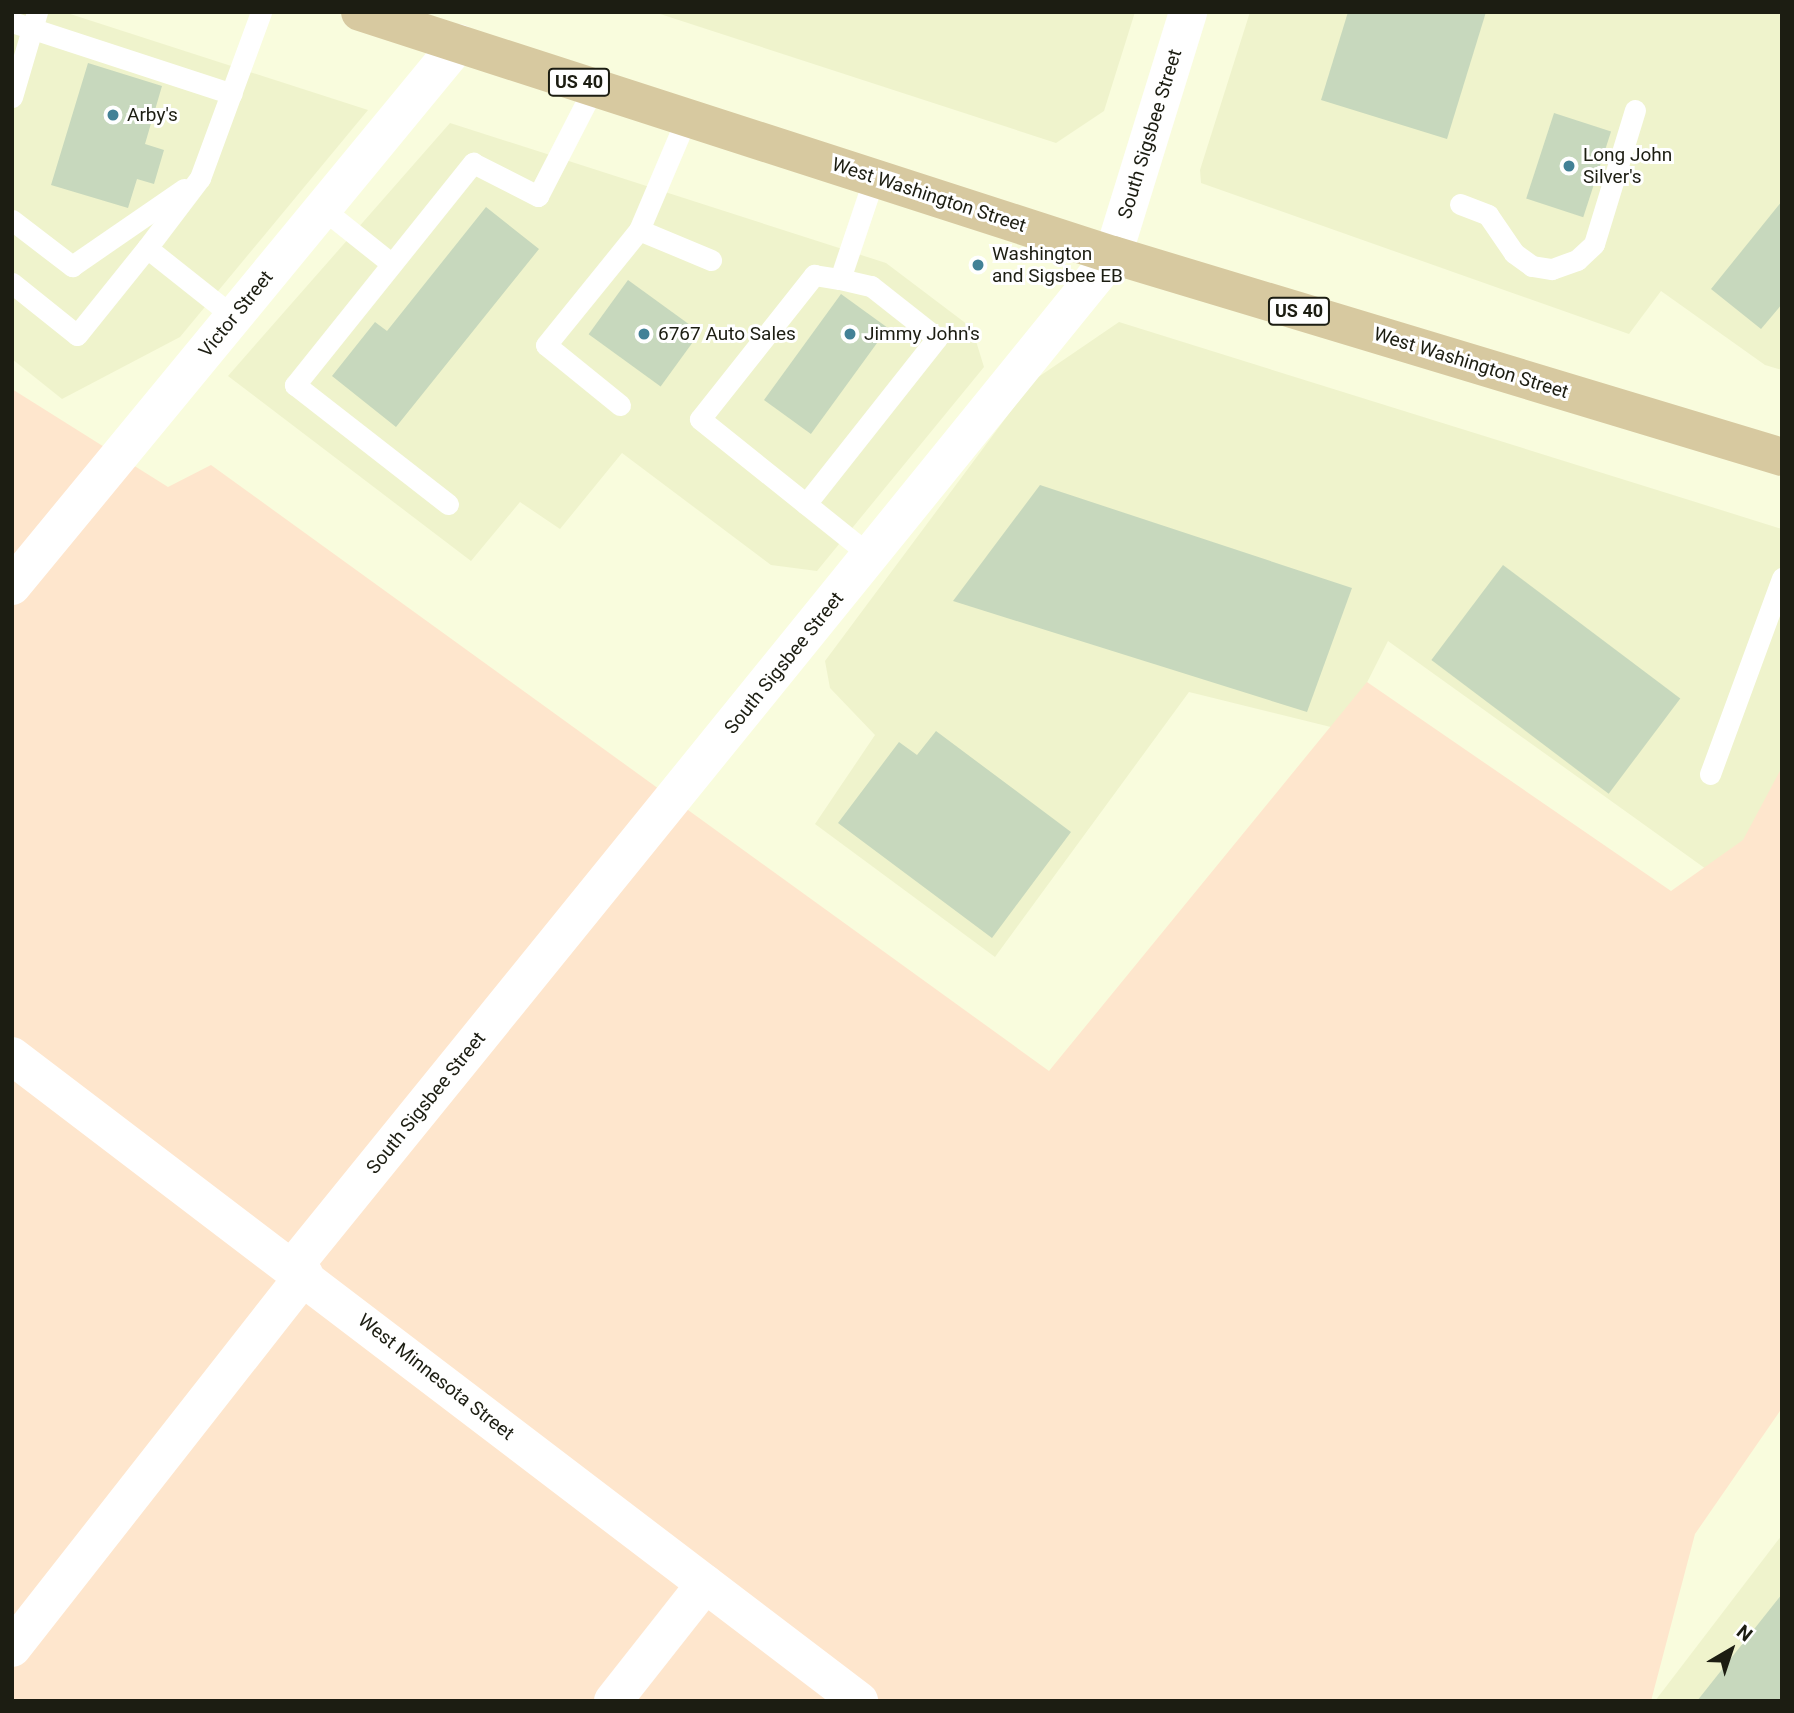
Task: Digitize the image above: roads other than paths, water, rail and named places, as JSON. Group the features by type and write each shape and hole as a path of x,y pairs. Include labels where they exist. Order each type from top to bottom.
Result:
{"main road":[{"name":"West Washington Street","path":"360,12 1113,255 1782,457"}],"street":[{"name":"South Sigsbee Street","path":"12,1648 299,1271 1113,255 1188,12"},
{"name":"Victor Street","path":"12,586 459,43"},
{"name":"West Minnesota Street","path":"12,1056 299,1271 859,1701"},
{"path":"613,1701 705,1584"}],"lane":[{"path":"12,283 77,335 200,178 261,12"},
{"path":"12,97 27,20 232,94"},
{"path":"448,504 295,385 473,163 538,195 594,87"},
{"path":"1460,204 1488,215 1514,253 1532,266 1552,269 1577,260 1594,244 1635,110"},
{"path":"620,405 546,345 639,230 687,117"},
{"path":"12,220 72,266 200,178"},
{"path":"840,279 874,178"},
{"path":"323,209 392,264"},
{"path":"639,230 711,260"},
{"path":"147,248 234,317"},
{"path":"806,503 937,338 871,286 814,275 700,419 871,556"},
{"path":"1710,774 1782,578"}],"place":[{"name":"Arby's","path":"113,115"},
{"name":"Long John Silver's","path":"1569,166"},
{"name":"Washington and Sigsbee EB","path":"978,265"},
{"name":"6767 Auto Sales","path":"644,334"},
{"name":"Jimmy John's","path":"850,334"}]}
